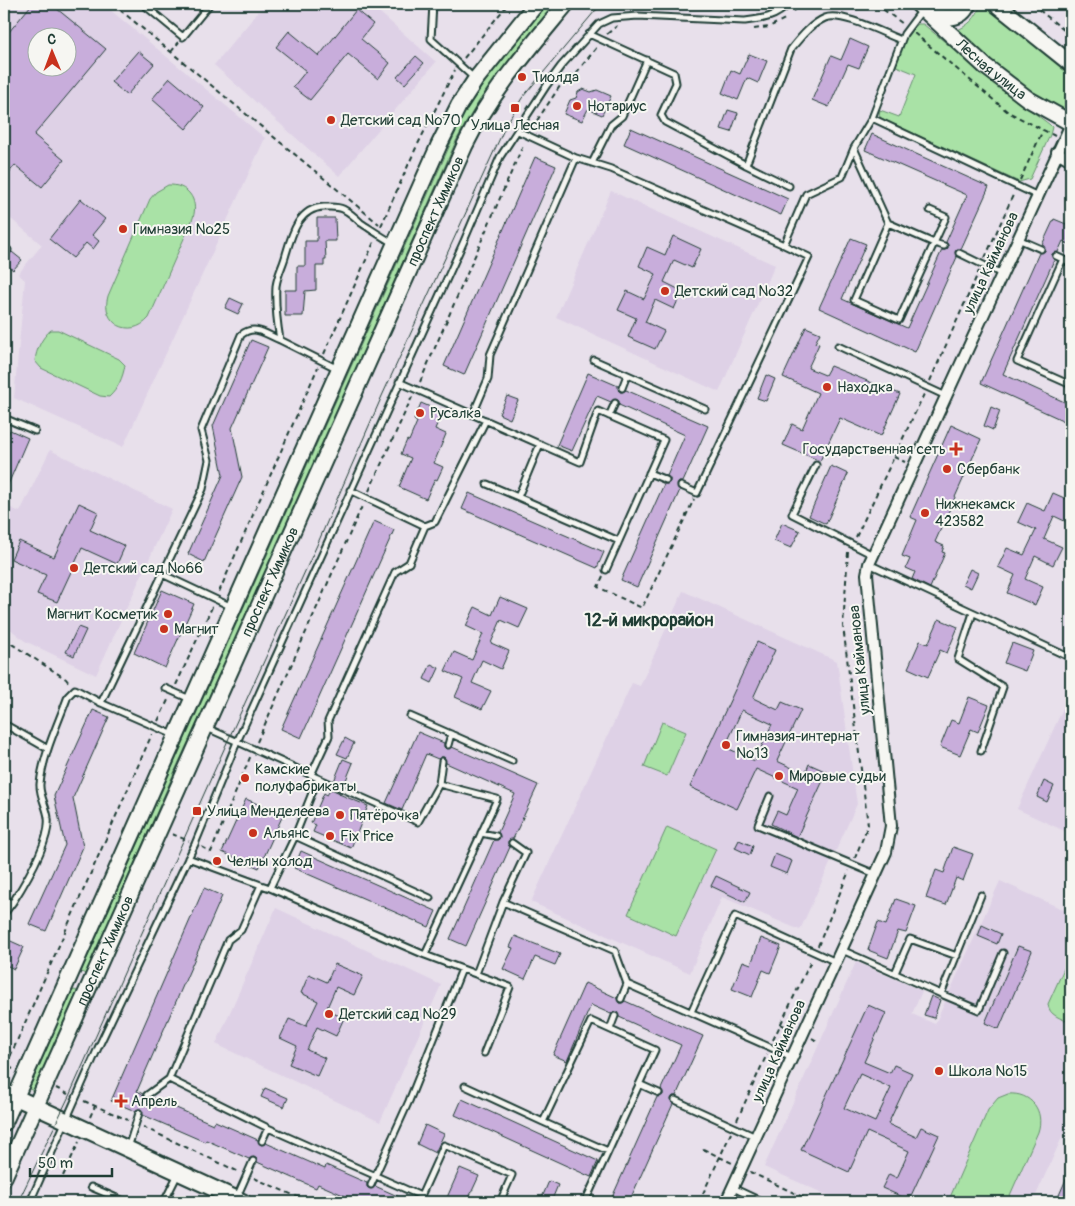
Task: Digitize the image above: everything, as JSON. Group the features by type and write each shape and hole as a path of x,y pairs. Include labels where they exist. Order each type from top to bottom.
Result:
{"main road":[{"name":"проспект Химиков","path":"4,1123 10,1095 60,995 439,145 459,105 476,79 536,4"},
{"name":"проспект Химиков","path":"4,1177 464,145 478,117 494,94 566,4"},
{"path":"924,9 942,17 954,17 962,12 968,4"},
{"path":"996,4 1071,64"},
{"name":"Лесная улица","path":"924,9 985,66 1028,99 1071,123"},
{"path":"60,995 72,984 78,984 82,991 80,1008"},
{"path":"10,1095 239,1201"}],"street":[{"name":"улица Кайманова","path":"726,1202 886,852 892,826 867,574 871,560 1071,123"},
{"path":"1057,152 1071,160"}],"lane":[{"path":"143,4 184,37 210,4"},
{"path":"433,4 432,39 476,79"},
{"path":"30,1202 76,1098 188,858 237,742 464,241 500,157 547,85 589,34 606,20 621,16 744,21 776,15 788,4"},
{"path":"784,245 806,194 842,177 854,148 872,118 901,40 908,28 924,9"},
{"path":"746,165 791,49 803,34 814,25 825,18 833,16 844,18 901,40"},
{"path":"1021,25 1047,39 1071,58"},
{"path":"589,34 674,73 676,82 661,114 664,122 789,186"},
{"path":"592,163 611,125 622,116 647,60"},
{"path":"872,118 1038,196"},
{"path":"518,131 576,158 611,169 809,257 697,493 681,486"},
{"path":"854,148 888,223 944,246"},
{"path":"473,414 488,379 490,355 576,158"},
{"path":"280,340 276,310 276,287 279,269 300,219 308,212 319,208 334,207 344,209 377,234 396,245"},
{"path":"888,223 854,300 900,320 946,217 930,210"},
{"path":"1018,239 1041,249"},
{"path":"4,247 8,250 4,255"},
{"path":"959,253 1002,274"},
{"path":"1056,256 1071,263"},
{"path":"1063,259 1017,361 1071,385"},
{"path":"101,702 202,489 209,460 201,430 242,335 248,330 254,329 340,370"},
{"path":"838,346 946,396"},
{"path":"594,360 705,409"},
{"path":"622,388 627,375"},
{"path":"399,382 580,462 598,411 664,440 606,570"},
{"path":"609,416 615,403"},
{"path":"4,418 35,432"},
{"path":"311,775 329,736 328,721 395,572 409,563 425,526 435,522 486,420"},
{"path":"518,497 540,444"},
{"path":"816,465 792,514 871,560 973,613 1071,658"},
{"path":"649,472 666,480"},
{"path":"487,484 619,541"},
{"path":"350,490 425,526"},
{"path":"162,574 234,608"},
{"path":"973,613 958,659 1003,687 981,751"},
{"path":"165,688 192,701"},
{"path":"4,914 34,867 45,837 48,819 40,786 48,749 68,696 75,689 176,736"},
{"path":"410,716 512,762"},
{"path":"4,724 48,749"},
{"path":"204,727 418,822 439,784 442,761"},
{"path":"448,745 450,734"},
{"path":"270,888 295,836 318,778"},
{"path":"426,955 497,799 439,784"},
{"path":"770,796 758,825 875,874"},
{"path":"481,833 496,836"},
{"path":"295,836 430,898"},
{"path":"476,974 503,902 526,853 512,843"},
{"path":"188,858 270,888 426,955 510,987 484,1053"},
{"path":"147,1095 170,1079 228,940 241,930 260,885"},
{"path":"941,994 981,895"},
{"path":"4,902 13,902"},
{"path":"503,902 615,951 628,984 792,1058"},
{"path":"691,1012 735,916 836,962"},
{"path":"895,973 910,939 956,956"},
{"path":"841,949 979,1010 1003,953"},
{"path":"371,1185 409,1101 462,969"},
{"path":"621,1000 628,984"},
{"path":"610,1029 615,1016"},
{"path":"544,1122 591,1021 655,1050 584,1202"},
{"path":"170,1079 268,1128 421,1196 444,1145 512,1175 500,1202"},
{"path":"639,1084 659,1093"},
{"path":"465,1086 608,1151"},
{"path":"675,1100 756,1137"},
{"path":"128,1148 139,1113"},
{"path":"262,1141 268,1128"},
{"path":"239,1201 253,1161"},
{"path":"164,1202 178,1173"},
{"path":"91,1187 126,1202"},
{"path":"733,1188 764,1202"}],"path":[{"path":"113,4 381,226 451,75 508,4"},
{"path":"752,29 769,27 781,22 801,4"},
{"path":"876,4 908,28 1008,112 1064,139"},
{"path":"1032,4 1071,36"},
{"path":"212,852 253,750 528,135 564,80 577,72 611,29 624,24"},
{"path":"171,52 184,37"},
{"path":"6,1066 155,727 215,599 377,234"},
{"path":"606,570 598,587 642,608 697,493"},
{"path":"4,639 66,679 75,689"},
{"path":"64,1092 308,1202"},
{"path":"703,1149 813,1202"}],"shaded area":[{"name":"Гимназия №25","path":"4,4 103,4 265,138 123,447 14,398 25,280 18,274 42,245 4,213"},
{"name":"Детский сад №70","path":"265,4 370,4 436,62 339,176 214,65"},
{"path":"1055,4 1071,4 1071,17"},
{"name":"Детский сад №32","path":"611,191 775,265 719,392 556,317"},
{"name":"Детский сад №66","path":"50,450 172,509 96,675 25,641 4,624 4,505 20,512"},
{"name":"Гимназия-интернат №13","path":"683,591 837,661 857,804 800,930 722,897 690,973 531,902 632,683 640,686"},
{"path":"1071,691 1071,834 1017,809"},
{"name":"Школа №15","path":"1000,881 1071,913 1071,1117 1033,1202 843,1202 764,1167 856,962 922,991 912,1014 935,1024"},
{"name":"Детский сад №29","path":"276,908 441,985 380,1122 216,1044"}],"green space":[{"path":"547,4 554,4 489,86 456,141 264,577 173,775 86,974 81,972 466,109 495,68"},
{"path":"981,4 986,4 1071,73 1071,114 1028,89 955,31 971,21"},
{"path":"918,24 923,24 1052,127 1030,179 1019,182 881,118 879,115 880,110 899,117 916,74 894,65 908,34"},
{"path":"168,185 181,187 190,194 194,205 193,218 149,318 133,328 126,328 112,321 108,314 108,296 150,199 156,192"},
{"path":"51,330 58,330 119,359 125,365 120,382 109,397 100,396 41,368 35,361 37,352 42,340"},
{"path":"662,722 686,732 667,776 644,767"},
{"path":"667,827 716,849 676,936 628,914"},
{"path":"1071,953 1071,1023 1053,1014 1048,1004"},
{"path":"75,990 78,994 34,1091 29,1089 72,991"},
{"path":"1008,1094 1023,1096 1034,1104 1038,1110 1040,1124 1007,1202 948,1202 988,1110 998,1098"}],"building":[{"path":"32,4 51,4 106,49 34,135 64,160 42,187 15,165 4,179 4,38"},
{"path":"356,10 373,24 361,39 390,63 378,79 348,54 310,100 293,87 306,71 276,47 289,31 319,56"},
{"path":"850,39 868,47 859,68 848,64 829,107 812,100 831,56 841,60"},
{"path":"138,51 154,64 127,95 111,82"},
{"path":"749,54 767,61 758,83 747,78 738,100 722,93 731,70 740,74"},
{"path":"416,56 424,63 405,84 397,77"},
{"path":"170,78 204,107 186,129 152,99"},
{"path":"583,89 591,92 597,90 611,96 602,115 588,109 582,121 564,114 570,100 576,98 578,92"},
{"path":"728,110 738,113 731,132 721,129"},
{"path":"631,128 788,199 781,215 624,144"},
{"path":"872,134 989,187 961,249 957,249 955,252 957,257 915,352 819,308 851,238 866,244 842,299 907,328 942,250 948,248 946,242 967,195 865,150"},
{"path":"535,157 556,166 464,375 444,366"},
{"path":"81,199 105,219 92,235 99,241 93,249 86,243 73,258 49,239"},
{"path":"317,218 335,218 336,241 325,241 326,260 324,260 324,266 316,266 316,290 305,291 303,316 285,316 285,290 297,290 297,266 305,266 305,241 317,241"},
{"path":"1054,219 1071,226 1071,245 1063,241 1058,252 1052,254 1054,260 1003,374 1071,405 1071,424 981,383 1039,253 1045,251 1042,245"},
{"path":"673,236 701,249 692,268 674,260 664,282 682,291 674,309 655,300 645,322 664,331 655,349 628,337 636,318 618,310 627,291 644,299 656,274 639,266 647,247 665,255"},
{"path":"12,252 22,260 13,270 4,263 4,260"},
{"path":"230,298 243,304 238,314 225,308"},
{"path":"806,327 820,333 815,343 819,344 808,368 825,375 830,366 900,394 881,436 840,418 820,461 783,445 792,424 802,429 818,393 783,377"},
{"path":"251,340 268,347 232,428 242,477 204,562 188,554 223,475 213,426"},
{"path":"588,373 618,386 620,392 626,390 708,426 683,482 679,482 677,485 680,490 637,587 621,580 664,484 670,482 667,476 685,435 619,405 619,401 616,399 611,402 597,396 572,451 557,445"},
{"path":"766,375 775,379 766,401 757,398"},
{"path":"507,396 518,400 510,419 499,414"},
{"path":"421,403 442,412 435,429 446,434 434,463 443,467 426,499 399,487 411,458 401,454 417,422 414,420"},
{"path":"991,407 1000,411 993,430 984,426"},
{"path":"951,425 981,439 935,542 944,546 942,552 945,553 930,588 912,579 915,572 906,568 910,559 902,556 917,520 910,517"},
{"path":"10,430 28,438 4,494 4,446"},
{"path":"831,466 848,474 826,524 809,516"},
{"path":"469,493 604,552 597,568 462,509"},
{"path":"1053,493 1071,501 1071,524 1054,516 1044,539 1062,547 1053,565 1035,556 1025,579 1043,587 1035,605 1007,593 1015,575 998,567 1007,548 1024,555 1036,530 1018,522 1027,503 1045,511"},
{"path":"79,503 98,512 90,530 125,546 117,564 82,548 57,602 37,594 46,575 11,559 19,541 54,557"},
{"path":"374,521 394,530 301,738 281,729"},
{"path":"782,523 800,531 791,548 774,541"},
{"path":"970,569 978,573 971,588 963,584"},
{"name":"Магнит","path":"162,590 194,604 165,668 134,653"},
{"path":"500,597 528,609 519,628 501,620 491,643 509,651 501,669 482,660 472,683 491,691 482,709 455,697 463,679 445,671 454,652 472,660 483,634 466,626 475,607 492,615"},
{"path":"939,619 958,627 947,653 940,650 928,677 908,668 920,641 928,644"},
{"path":"78,627 86,630 74,656 66,652"},
{"path":"757,642 775,650 753,698 778,710 782,702 801,710 777,761 805,774 809,764 827,772 797,837 771,824 777,811 786,815 798,788 756,769 737,809 690,787","holes":["742,710 772,724 755,761 725,747"]},
{"path":"1012,643 1033,651 1025,671 1004,663"},
{"path":"431,664 439,668 432,683 424,679"},
{"path":"969,697 989,705 978,732 971,729 960,755 940,747 951,720 959,723"},
{"path":"93,710 109,717 73,798 83,847 46,931 29,924 65,845 54,796"},
{"path":"418,732 444,743 446,749 452,747 538,785 513,839 508,841 510,847 466,946 450,939 494,840 498,840 500,837 498,832 515,794 446,763 444,757 438,759 426,754 402,810 386,803"},
{"path":"345,738 354,743 347,758 337,754"},
{"path":"343,759 353,763 344,785 334,781"},
{"path":"1044,781 1054,786 1047,802 1037,797"},
{"name":"Пятёрочка","path":"331,789 368,806 351,848 313,832 316,825 311,823 324,793 327,795"},
{"name":"Альянс","path":"246,799 283,815 259,868 222,852"},
{"path":"739,840 753,846 750,855 735,848"},
{"path":"953,847 973,854 963,881 956,878 946,905 926,898 936,870 944,873"},
{"path":"301,851 436,911 429,927 294,868"},
{"path":"775,854 792,861 787,874 770,867"},
{"path":"716,876 750,892 745,902 711,886"},
{"path":"204,888 222,896 137,1091 143,1094 143,1097 146,1099 151,1097 213,1124 215,1121 258,1140 261,1145 266,1143 325,1169 326,1165 367,1183 367,1187 370,1189 375,1186 411,1202 359,1202 318,1184 316,1188 257,1162 257,1159 254,1157 249,1159 143,1115 141,1109 135,1111 111,1101"},
{"path":"896,899 916,906 906,933 898,931 888,958 868,950 878,922 886,925"},
{"path":"982,925 1001,934 997,944 978,936"},
{"path":"515,936 560,954 555,965 535,957 525,979 503,969 513,948 510,947"},
{"path":"4,938 24,947 14,969 4,964"},
{"path":"761,938 781,946 770,973 763,970 752,997 732,989 743,961 751,964"},
{"path":"1018,946 1032,951 999,1029 985,1023"},
{"path":"335,964 363,976 354,995 336,987 326,1010 344,1018 336,1036 317,1027 307,1050 325,1058 317,1076 289,1064 297,1046 280,1038 289,1019 306,1026 318,1001 301,993 309,974 327,982"},
{"path":"585,983 617,998 619,1003 625,1001 703,1036 676,1096 673,1096 671,1099 673,1104 629,1202 610,1202 657,1097 663,1095 661,1089 681,1045 619,1017 617,1012 611,1014 591,1005 567,1061 553,1055"},
{"path":"931,996 940,1000 934,1018 924,1015"},
{"path":"868,1005 886,1013 864,1062 890,1073 894,1065 912,1073 888,1124 916,1137 921,1127 939,1135 909,1200 882,1188 889,1174 897,1178 909,1151 867,1132 849,1172 801,1150","holes":["860,1074 891,1088 875,1122 844,1108"]},
{"path":"265,1088 288,1098 284,1107 261,1097"},
{"path":"462,1099 598,1161 591,1177 455,1115"},
{"path":"425,1125 444,1134 435,1153 417,1144"},
{"path":"460,1168 479,1176 467,1202 445,1202"},
{"path":"1071,1168 1071,1202 1056,1202"},
{"path":"549,1181 558,1185 551,1202 546,1202 541,1200"}],"tram line":[{"path":"18,1202 70,1094 382,396 506,125 522,98 595,11 604,4"}],"place":[{"name":"Тиолда","path":"522,77"},
{"name":"Нотариус","path":"577,106"},
{"name":"Улица Лесная","path":"515,108"},
{"name":"Детский сад №70","path":"331,120"},
{"name":"Гимназия №25","path":"123,229"},
{"name":"Детский сад №32","path":"665,291"},
{"name":"Находка","path":"827,387"},
{"name":"Русалка","path":"420,413"},
{"name":"Государственная сеть","path":"956,449"},
{"name":"Сбербанк","path":"947,469"},
{"name":"Нижнекамск 423582","path":"925,513"},
{"name":"Детский сад №66","path":"74,568"},
{"name":"Магнит Косметик","path":"168,614"},
{"name":"Магнит","path":"164,629"},
{"name":"Гимназия-интернат №13","path":"726,745"},
{"name":"Мировые судьи","path":"779,776"},
{"name":"Камские полуфабрикаты","path":"245,778"},
{"name":"Улица Менделеева","path":"197,811"},
{"name":"Пятёрочка","path":"340,815"},
{"name":"Альянс","path":"253,833"},
{"name":"Fix Price","path":"330,836"},
{"name":"Челны холод","path":"217,861"},
{"name":"Детский сад №29","path":"329,1014"},
{"name":"Школа №15","path":"939,1071"},
{"name":"Апрель","path":"121,1101"}],"district":[{"name":"12-й микрорайон","path":"649,620"}]}
